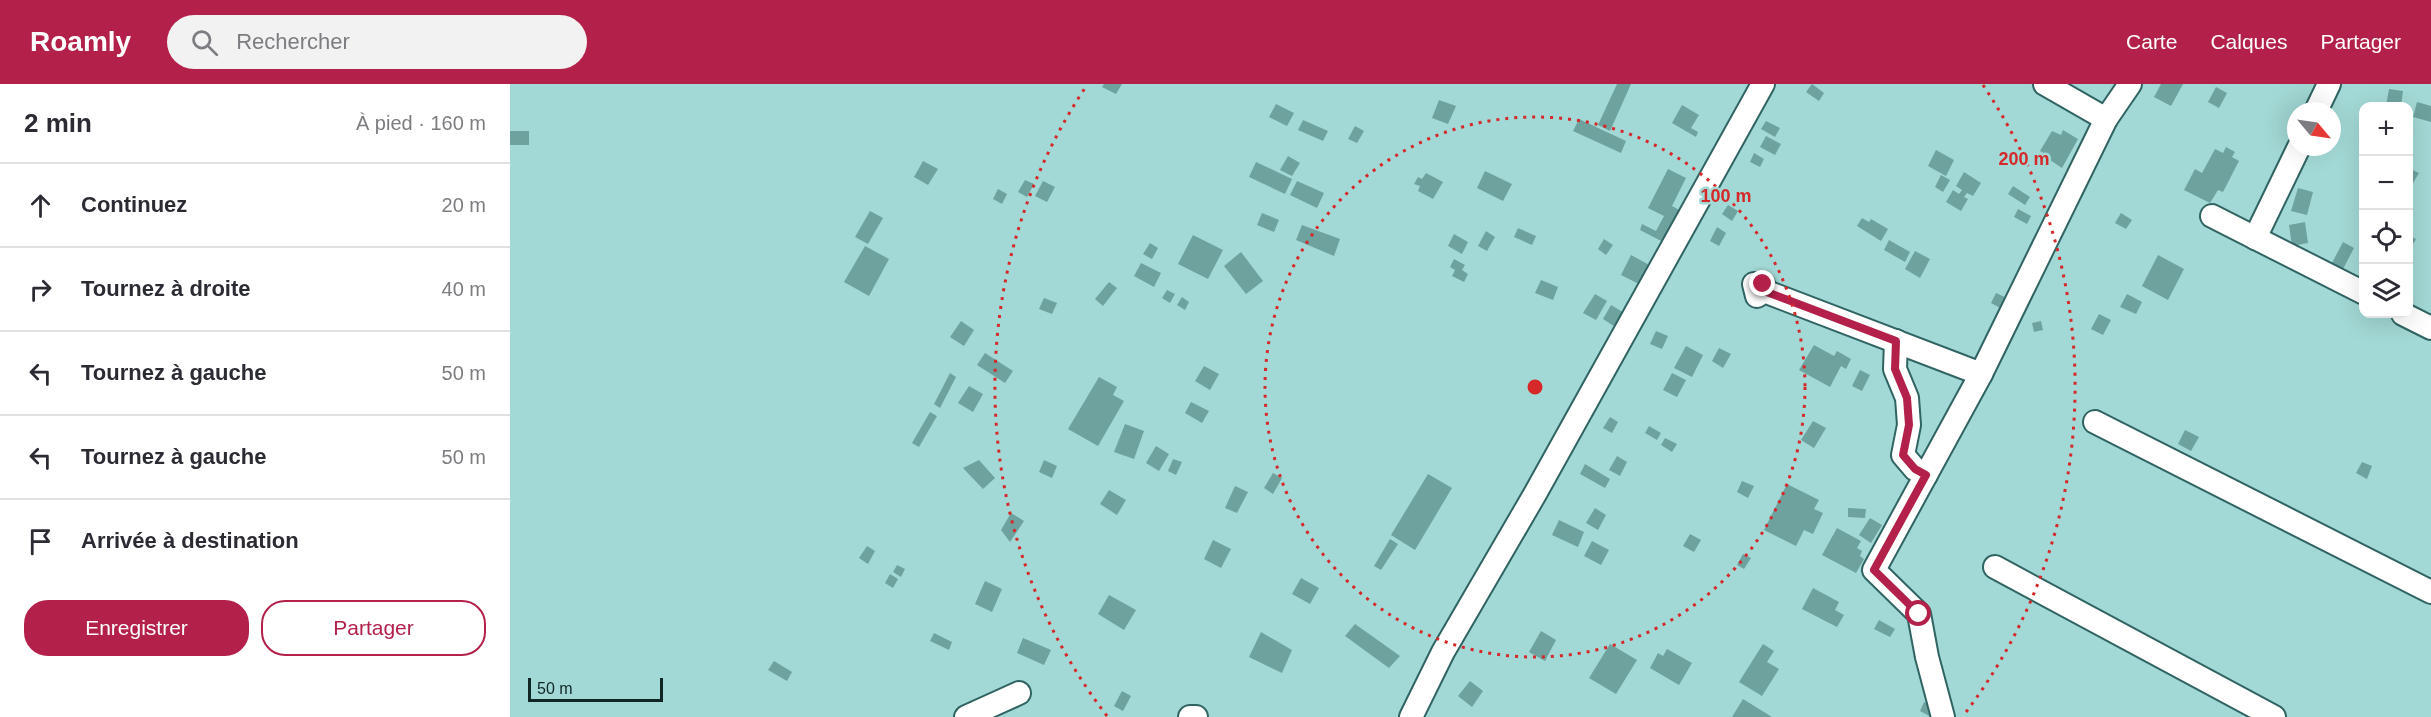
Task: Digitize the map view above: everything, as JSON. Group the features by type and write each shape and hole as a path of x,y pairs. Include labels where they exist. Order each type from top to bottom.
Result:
{"street":[{"path":"1411,717 1443,652 1535,494 1763,84"},
{"path":"2045,84 2106,119"},
{"path":"1943,717 1919,614 1874,570 1981,374 2106,119 2130,84"},
{"path":"2320,102 2329,84"},
{"path":"2255,238 2295,156"},
{"path":"2212,216 2359,290"},
{"path":"1764,291 1981,374"},
{"path":"2411,318 2431,328"},
{"path":"1896,341 1895,369 1907,398 1909,425 1903,455 1915,469 1926,475"},
{"path":"2095,422 2431,592"},
{"path":"1995,567 2274,717"},
{"path":"966,717 1019,693"},
{"path":"1190,717 1196,717"}],"building":[{"path":"1104,84 1122,84 1116,94 1102,87"},
{"path":"1617,84 1631,84 1610,131 1598,125"},
{"path":"1812,84 1824,93 1819,101 1806,92"},
{"path":"2161,84 2183,84 2171,106 2154,97"},
{"path":"2216,87 2227,93 2219,108 2208,102"},
{"path":"2389,89 2403,91 2402,102 2387,102"},
{"path":"1439,100 1456,106 1448,124 1432,118"},
{"path":"2417,102 2431,106 2431,122 2413,117"},
{"path":"1276,104 1294,113 1287,126 1269,117"},
{"path":"1682,105 1699,115 1691,128 1698,132 1696,137 1672,123"},
{"path":"1579,119 1626,141 1621,153 1573,131"},
{"path":"1303,120 1328,131 1323,141 1298,130"},
{"path":"1766,121 1780,128 1775,137 1761,129"},
{"path":"1355,126 1364,131 1357,143 1348,139"},
{"path":"2063,130 2078,139 2062,168 2050,160 2051,157 2040,151 2052,131 2061,135"},
{"path":"510,131 529,131 529,145 510,145"},
{"path":"1766,136 1781,144 1775,155 1760,147"},
{"path":"2226,147 2235,152 2232,157 2239,161 2223,192 2218,190 2210,203 2184,190 2195,169 2202,173 2215,149 2223,153"},
{"path":"1936,150 1954,160 1946,176 1928,166"},
{"path":"1754,153 1764,159 1760,167 1750,162"},
{"path":"1288,156 1300,163 1292,176 1280,170"},
{"path":"923,161 938,169 928,185 914,177"},
{"path":"1256,162 1292,179 1285,194 1249,177"},
{"path":"1668,169 1686,178 1672,206 1683,212 1667,244 1640,230 1642,224 1656,231 1664,216 1648,208"},
{"path":"2413,170 2419,173 2413,183"},
{"path":"1485,171 1512,184 1503,201 1477,188"},
{"path":"1964,172 1981,183 1973,196 1967,193 1964,197 1968,199 1961,211 1946,202 1953,190 1959,194 1962,190 1956,186"},
{"path":"1426,173 1443,182 1433,199 1418,191 1420,186 1414,184 1418,177 1422,179"},
{"path":"1941,175 1950,180 1943,192 1935,187"},
{"path":"1025,180 1034,184 1027,197 1018,192"},
{"path":"1043,181 1055,187 1047,202 1035,196"},
{"path":"1297,181 1324,193 1317,208 1290,195"},
{"path":"2013,186 2030,197 2025,205 2008,194"},
{"path":"2298,188 2313,192 2307,215 2291,211"},
{"path":"998,189 1007,194 1002,204 993,199"},
{"path":"1728,205 1738,211 1732,221 1722,214"},
{"path":"2018,209 2031,216 2027,224 2014,217"},
{"path":"870,211 883,218 868,244 855,237"},
{"path":"1262,213 1279,220 1274,232 1257,225"},
{"path":"2121,213 2132,220 2126,229 2115,223"},
{"path":"1862,218 1869,222 1871,219 1888,229 1881,241 1857,226"},
{"path":"2305,222 2308,243 2292,246 2289,225"},
{"path":"1302,225 1340,239 1334,256 1296,240"},
{"path":"1717,227 1726,233 1719,246 1710,241"},
{"path":"1518,228 1536,236 1532,245 1514,237"},
{"path":"1486,231 1495,237 1487,251 1478,246"},
{"path":"1454,234 1468,242 1462,254 1448,246"},
{"path":"1193,235 1223,250 1208,279 1178,264"},
{"path":"1604,239 1613,245 1606,255 1598,249"},
{"path":"1889,240 1910,252 1905,262 1884,250"},
{"path":"2343,242 2354,248 2343,269 2332,263"},
{"path":"1150,243 1158,248 1152,259 1143,254"},
{"path":"865,246 889,259 869,296 844,282"},
{"path":"1915,251 1930,259 1920,278 1905,269"},
{"path":"1241,252 1263,281 1246,294 1224,266"},
{"path":"1631,255 1653,267 1643,286 1621,275"},
{"path":"2158,255 2184,269 2168,300 2142,286"},
{"path":"1454,259 1465,265 1462,270 1468,274 1464,282 1452,276 1455,270 1450,267"},
{"path":"1141,263 1161,273 1154,287 1134,276"},
{"path":"1541,280 1558,287 1553,300 1535,293"},
{"path":"1109,282 1117,288 1103,306 1095,299"},
{"path":"1167,290 1175,294 1170,303 1162,298"},
{"path":"1996,293 2009,299 2004,310 1991,303"},
{"path":"1595,294 1607,301 1596,320 1583,313"},
{"path":"2127,294 2142,302 2136,314 2120,307"},
{"path":"1182,297 1189,302 1185,310 1177,305"},
{"path":"1044,298 1057,303 1052,314 1039,309"},
{"path":"1611,305 1626,314 1617,328 1603,319"},
{"path":"2099,314 2111,320 2103,335 2091,329"},
{"path":"961,321 974,330 964,346 950,337"},
{"path":"2041,321 2043,330 2034,332 2032,323"},
{"path":"1656,331 1668,336 1662,349 1650,344"},
{"path":"1814,345 1834,356 1837,351 1851,359 1846,369 1841,366 1830,387 1799,370"},
{"path":"1686,346 1703,355 1692,377 1674,368"},
{"path":"1719,348 1731,354 1723,368 1712,361"},
{"path":"985,353 1013,371 1005,383 977,365"},
{"path":"1204,366 1219,374 1210,390 1195,381"},
{"path":"1860,370 1870,375 1862,391 1852,386"},
{"path":"950,373 956,377 940,408 934,404"},
{"path":"1672,373 1686,380 1677,397 1663,390"},
{"path":"1099,377 1117,387 1113,395 1124,401 1098,446 1068,429"},
{"path":"969,386 983,394 973,412 958,403"},
{"path":"1191,402 1209,411 1202,423 1185,413"},
{"path":"930,412 937,416 919,447 912,443"},
{"path":"1610,417 1618,422 1612,433 1603,428"},
{"path":"1813,421 1826,428 1814,448 1801,440"},
{"path":"1125,424 1144,431 1134,459 1114,452"},
{"path":"1649,426 1661,433 1657,440 1645,433"},
{"path":"2185,430 2199,437 2191,451 2178,444"},
{"path":"1665,438 1677,444 1672,452 1661,445"},
{"path":"1156,446 1169,454 1159,471 1146,463"},
{"path":"1617,456 1627,462 1620,476 1609,470"},
{"path":"1173,459 1182,462 1176,475 1168,471"},
{"path":"979,460 995,478 983,489 963,468"},
{"path":"1044,460 1057,466 1052,478 1039,472"},
{"path":"2362,462 2372,466 2367,479 2356,473"},
{"path":"1585,464 1610,479 1605,488 1580,474"},
{"path":"1273,473 1282,478 1273,494 1264,488"},
{"path":"1428,474 1452,488 1415,550 1391,535"},
{"path":"1742,481 1754,486 1748,498 1737,492"},
{"path":"1787,484 1819,500 1814,509 1823,513 1813,534 1804,530 1796,546 1764,530"},
{"path":"1235,486 1248,492 1237,513 1225,508"},
{"path":"1109,490 1126,500 1117,515 1100,504"},
{"path":"1595,508 1606,515 1598,530 1586,523"},
{"path":"1848,508 1866,509 1865,518 1848,517"},
{"path":"1011,513 1024,521 1010,542 1001,530"},
{"path":"1870,518 1882,525 1871,543 1859,535"},
{"path":"1559,520 1584,532 1578,547 1552,535"},
{"path":"1837,528 1861,541 1857,548 1862,551 1860,556 1864,559 1856,573 1822,555"},
{"path":"1690,534 1701,540 1694,552 1683,546"},
{"path":"1390,539 1398,544 1381,570 1374,566"},
{"path":"1213,540 1231,549 1221,568 1204,559"},
{"path":"1592,541 1609,550 1601,565 1584,556"},
{"path":"867,546 875,551 868,564 859,558"},
{"path":"1743,554 1751,558 1744,569 1737,565"},
{"path":"897,565 905,569 901,577 893,572"},
{"path":"890,574 898,579 893,588 885,583"},
{"path":"1301,578 1319,588 1310,604 1292,594"},
{"path":"985,581 1002,589 992,612 975,604"},
{"path":"1813,588 1839,602 1835,610 1844,615 1837,627 1802,609"},
{"path":"1109,595 1136,610 1124,630 1098,614"},
{"path":"1879,620 1895,629 1890,637 1874,629"},
{"path":"1355,624 1400,656 1389,668 1345,636"},
{"path":"1541,631 1556,640 1545,661 1529,652"},
{"path":"1261,632 1292,650 1282,673 1249,657"},
{"path":"934,633 952,642 949,650 930,641"},
{"path":"1023,638 1051,650 1044,665 1017,653"},
{"path":"1610,644 1637,660 1616,694 1589,678"},
{"path":"1763,644 1774,651 1767,662 1779,669 1762,696 1739,682"},
{"path":"1667,649 1692,663 1679,685 1650,668 1658,653 1663,656"},
{"path":"774,661 792,672 787,681 768,670"},
{"path":"1470,681 1483,691 1472,707 1458,696"},
{"path":"1122,691 1131,696 1123,711 1114,706"},
{"path":"1743,699 1772,717 1732,717"},
{"path":"1924,702 1936,708 1931,717 1920,711"}],"route":[{"path":"1763,284 1764,291 1896,341 1895,369 1907,398 1909,425 1903,455 1915,469 1926,475 1874,570 1919,614"}]}
